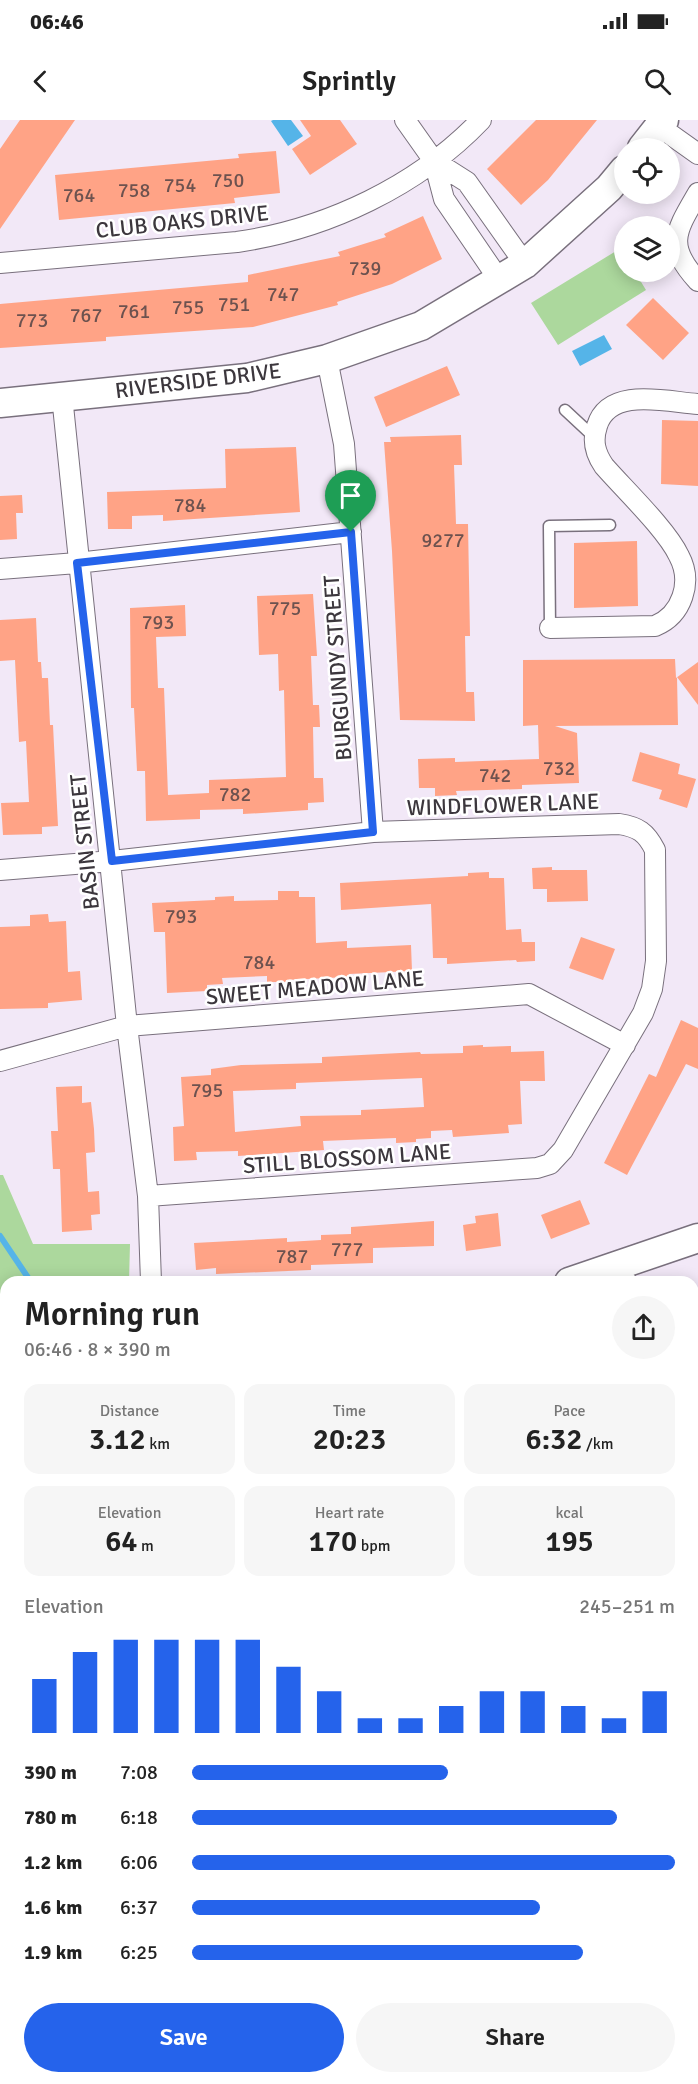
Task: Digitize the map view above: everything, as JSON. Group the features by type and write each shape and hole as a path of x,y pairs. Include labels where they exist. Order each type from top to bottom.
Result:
{"street":[{"path":"405,120 434,161 444,199 500,281"},
{"name":"CLUB OAKS DRIVE","path":"0,263 267,238 326,219 369,200 434,161 481,120"},
{"path":"655,132 698,154"},
{"path":"434,161 467,182 525,264"},
{"name":"RIVERSIDE DRIVE","path":"0,403 247,378 327,359 421,326 500,281 525,264 614,182"},
{"path":"698,193 676,237 681,261 698,281"},
{"name":"BURGUNDY STREET","path":"327,359 344,444 373,832"},
{"name":"BASIN STREET","path":"62,396 77,563 112,861 127,1026 148,1196 151,1276"},
{"path":"550,628 655,626 671,617 682,601 680,557 604,466 598,457 594,437 598,422 606,410 617,403 630,400 698,404"},
{"path":"0,569 77,563 351,532"},
{"name":"WINDFLOWER LANE","path":"0,870 112,861 373,832 618,824 636,827 648,836 655,850 657,866 656,961 652,989 643,1013 625,1045 563,1150 550,1164"},
{"name":"SWEET MEADOW LANE","path":"0,1061 127,1026 529,994 625,1045"},
{"name":"STILL BLOSSOM LANE","path":"148,1196 537,1168 550,1164"},
{"path":"619,1276 698,1238"}],"lane":[{"path":"565,410 594,437"},
{"path":"550,628 549,526 610,525"}],"green space":[{"path":"614,252 614,282 641,282 646,290 558,345 531,303"},
{"path":"0,1175 3,1175 33,1244 130,1244 129,1276 0,1276"}],"water":[{"path":"291,120 303,136 288,146 271,121"},
{"path":"604,335 612,349 580,366 572,351"}],"building":[{"path":"20,120 75,120 0,229 0,149"},
{"path":"300,120 340,120 357,144 310,175 292,149 311,136"},
{"path":"536,120 597,120 548,180 521,205 487,169"},
{"path":"276,151 280,193 234,198 235,203 59,220 55,175 239,158 238,154"},
{"path":"423,216 442,259 392,284 337,302 338,305 253,327 106,337 106,341 0,348 0,304 248,282 248,275 340,256 338,252 386,237 384,234"},
{"path":"653,298 689,333 663,360 626,325"},
{"path":"447,366 460,395 386,427 374,397"},
{"path":"662,420 698,421 698,486 661,484"},
{"path":"461,435 462,465 454,465 456,524 468,524 470,636 465,636 466,692 474,692 475,721 400,720 384,442 391,442 390,437"},
{"path":"296,447 300,512 163,521 163,515 132,516 132,529 108,529 107,492 226,488 225,449"},
{"path":"22,495 23,513 16,513 17,539 0,540 0,496"},
{"path":"637,541 638,606 574,608 574,543"},
{"path":"313,594 317,656 311,656 313,705 319,705 320,727 313,727 314,778 323,778 324,802 308,803 308,810 243,814 243,809 200,810 200,819 146,821 145,771 137,771 134,708 131,708 130,608 185,605 186,636 156,637 158,688 164,688 168,795 209,793 209,780 286,777 284,690 279,691 278,654 259,655 257,596"},
{"path":"36,618 38,662 41,662 42,678 48,678 50,725 53,725 58,826 42,827 42,834 3,835 1,803 29,802 26,741 19,742 15,660 0,661 0,620"},
{"path":"675,659 678,725 555,726 577,733 579,783 522,785 522,789 456,791 457,795 435,796 435,788 419,788 418,759 455,758 455,762 539,759 538,725 523,726 523,660"},
{"path":"698,662 698,705 677,677"},
{"path":"640,752 680,764 678,774 696,779 687,808 659,799 662,790 632,781"},
{"path":"552,867 552,870 587,870 588,901 547,902 547,889 533,889 532,868"},
{"path":"489,872 489,878 504,878 506,930 521,929 522,942 535,942 535,961 447,964 447,958 433,958 431,904 341,910 340,883 468,876 468,873"},
{"path":"278,891 299,891 299,897 315,897 316,943 347,941 347,948 411,945 412,971 349,974 349,977 286,980 286,982 267,982 267,976 222,978 223,984 207,985 207,991 167,993 165,932 154,932 152,903 215,900 215,897 234,896 234,901 278,900"},
{"path":"48,914 49,922 66,921 68,972 80,971 82,1000 48,1003 48,1008 0,1009 0,927 30,926 30,915"},
{"path":"581,937 615,949 603,980 569,968"},
{"path":"681,1020 698,1028 698,1069 686,1064 627,1175 604,1163 649,1074 656,1077"},
{"path":"463,1046 511,1046 511,1052 544,1051 545,1081 520,1081 522,1124 508,1125 509,1133 453,1137 452,1130 431,1131 431,1138 416,1139 416,1142 396,1143 396,1138 323,1141 324,1150 238,1156 238,1151 196,1152 197,1160 174,1161 173,1127 184,1126 181,1077 211,1075 211,1069 241,1065 322,1063 322,1057 420,1052 421,1054 463,1053","holes":["422,1078 424,1107 361,1110 361,1115 300,1116 301,1126 235,1132 233,1091 296,1089 296,1083"]},
{"path":"82,1086 82,1103 91,1102 94,1129 95,1152 86,1153 88,1192 99,1191 100,1214 91,1215 92,1230 62,1232 60,1169 53,1169 51,1131 58,1131 56,1087"},
{"path":"580,1200 590,1224 551,1239 541,1215"},
{"path":"498,1213 501,1246 466,1251 463,1225 476,1223 475,1216"},
{"path":"434,1221 434,1246 373,1248 373,1263 311,1265 311,1270 216,1274 216,1268 196,1270 194,1243 287,1238 287,1242 321,1240 321,1235 351,1234 351,1227"}],"waterway":[{"path":"0,1236 27,1276"}],"route":[{"path":"351,532 373,832 112,861 77,563 351,532"}]}
